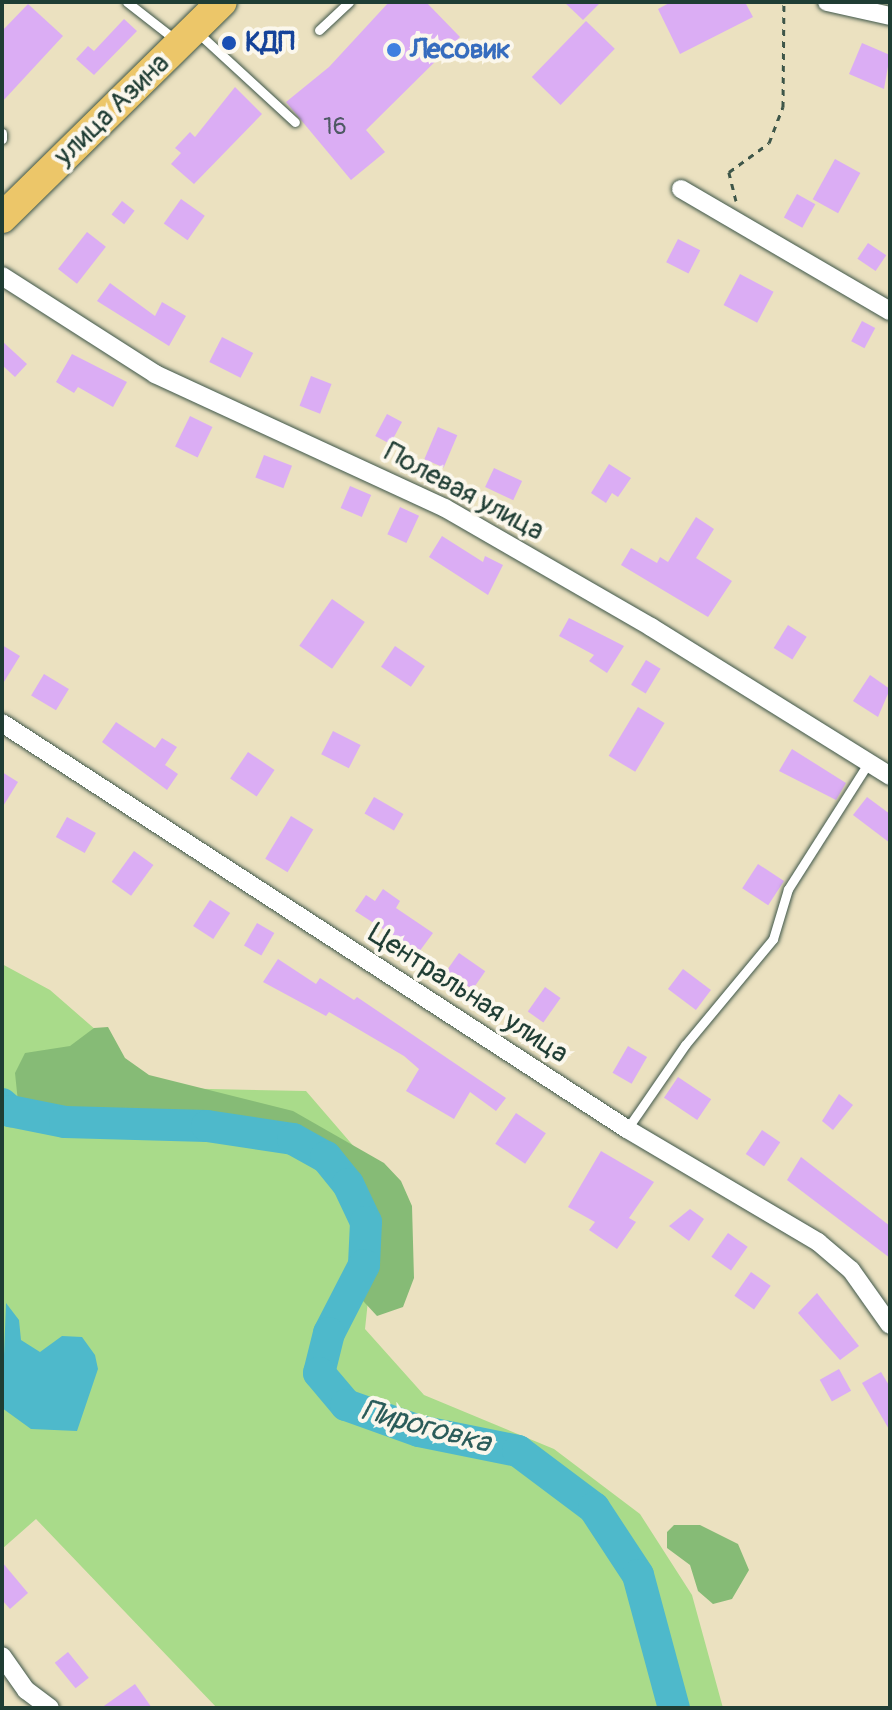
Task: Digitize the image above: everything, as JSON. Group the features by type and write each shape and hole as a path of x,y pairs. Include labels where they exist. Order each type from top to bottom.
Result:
{"main road":[{"name":"улица Азина","path":"8,207 222,2"}],"street":[{"path":"827,2 890,16"},
{"path":"681,189 890,311"},
{"name":"Полевая улица","path":"2,276 155,374 445,508 890,776"},
{"name":"Центральная улица","path":"2,723 627,1129 818,1242 851,1270 890,1325"},
{"path":"2,1656 26,1690 50,1708"}],"lane":[{"path":"127,2 187,36 295,122"},
{"path":"319,30 349,2"},
{"path":"2,133 2,139"},
{"path":"627,1129 685,1045 773,939 788,889 869,762"}],"path":[{"path":"744,226 746,215 735,199 729,172 769,143 783,107 784,2"}],"green space":[{"path":"2,964 50,990 112,1044 119,1087 306,1091 381,1178 365,1329 424,1395 554,1449 640,1514 692,1595 723,1708 217,1708 36,1519 2,1549"},
{"path":"108,1027 125,1058 149,1075 293,1111 384,1163 401,1181 412,1206 414,1278 403,1307 377,1316 353,1290 356,1263 376,1227 349,1179 316,1145 247,1120 118,1119 18,1102 15,1073 25,1053 70,1046 94,1028"},
{"path":"674,1525 700,1525 738,1544 749,1570 732,1599 713,1604 698,1591 690,1565 667,1548 667,1532"}],"water":[{"path":"6,1303 19,1320 21,1340 40,1352 62,1336 82,1337 95,1355 98,1369 77,1431 31,1429 2,1408"}],"building":[{"path":"389,2 426,2 460,37 366,130 385,152 351,180 286,102 329,67"},
{"path":"564,2 601,2 583,20"},
{"path":"671,2 745,2 753,17 680,54 658,9"},
{"path":"28,4 63,36 2,102 2,31"},
{"path":"124,19 137,31 94,75 76,59 88,46 94,51"},
{"path":"586,21 615,49 561,105 532,77"},
{"path":"862,43 890,55 884,89 849,74"},
{"path":"235,87 262,114 194,184 171,164 181,153 175,148 190,132 195,137"},
{"path":"835,159 860,173 838,213 813,199"},
{"path":"797,194 815,204 802,228 784,218"},
{"path":"181,199 205,216 188,240 164,224"},
{"path":"122,201 135,211 124,224 112,214"},
{"path":"87,232 106,247 77,284 58,269"},
{"path":"678,239 700,250 688,274 666,262"},
{"path":"868,243 886,255 876,271 857,259"},
{"path":"740,274 774,292 757,323 724,305"},
{"path":"110,283 155,316 162,302 186,316 169,346 97,301"},
{"path":"862,321 875,328 864,348 851,341"},
{"path":"222,337 253,353 240,378 209,362"},
{"path":"2,341 27,364 15,377 2,365"},
{"path":"72,354 127,382 113,407 78,387 74,393 56,382"},
{"path":"311,376 332,384 320,414 300,406"},
{"path":"387,414 402,422 390,444 375,436"},
{"path":"190,416 212,427 198,458 175,447"},
{"path":"438,427 457,435 444,467 424,459"},
{"path":"264,455 292,466 283,488 255,477"},
{"path":"609,464 631,478 618,497 612,493 606,503 591,493"},
{"path":"494,468 522,481 513,500 485,487"},
{"path":"350,486 371,495 362,517 341,508"},
{"path":"400,507 419,516 406,543 387,534"},
{"path":"696,517 714,529 696,558 732,581 708,617 621,565 631,548 657,563 660,557 668,562"},
{"path":"442,536 483,562 485,556 503,565 488,595 429,557"},
{"path":"332,599 365,622 332,669 299,646"},
{"path":"569,618 624,646 607,673 589,661 594,655 559,636"},
{"path":"788,625 807,637 792,660 774,648"},
{"path":"2,645 20,656 2,685"},
{"path":"395,646 425,666 411,687 381,667"},
{"path":"646,660 661,669 646,694 631,685"},
{"path":"44,674 69,689 56,710 31,695"},
{"path":"870,675 890,689 878,717 853,701"},
{"path":"638,707 665,723 635,772 609,756"},
{"path":"116,722 155,748 162,738 177,747 165,765 178,774 167,790 102,742"},
{"path":"333,731 361,745 349,768 321,754"},
{"path":"792,749 846,783 836,800 779,771"},
{"path":"248,752 275,770 257,796 230,779"},
{"path":"2,772 18,782 2,808"},
{"path":"374,797 403,814 394,830 364,813"},
{"path":"867,797 890,814 890,843 853,815"},
{"path":"291,816 313,829 288,872 265,859"},
{"path":"67,817 96,833 85,853 56,837"},
{"path":"134,851 153,865 131,896 112,882"},
{"path":"758,864 784,881 768,905 742,888"},
{"path":"383,889 400,901 396,908 433,933 419,952 355,911 366,895 375,901"},
{"path":"210,900 230,913 213,939 193,926"},
{"path":"257,923 274,933 261,956 244,946"},
{"path":"459,953 485,971 473,989 446,971"},
{"path":"278,959 316,984 320,978 354,1000 357,997 506,1098 496,1111 470,1092 454,1119 406,1091 419,1069 404,1056 329,1012 326,1016 263,982"},
{"path":"683,969 711,990 696,1010 668,989"},
{"path":"545,987 561,998 543,1022 528,1012"},
{"path":"628,1046 647,1057 632,1084 612,1073"},
{"path":"678,1077 711,1099 697,1120 664,1098"},
{"path":"839,1094 853,1105 833,1130 822,1121"},
{"path":"516,1113 546,1133 525,1164 495,1144"},
{"path":"762,1130 780,1142 764,1166 746,1154"},
{"path":"601,1151 654,1182 629,1218 636,1222 617,1249 589,1230 595,1222 568,1207"},
{"path":"801,1157 890,1226 890,1258 787,1180"},
{"path":"690,1209 704,1219 689,1241 669,1226"},
{"path":"728,1233 748,1247 731,1271 711,1257"},
{"path":"751,1272 771,1286 754,1310 734,1296"},
{"path":"817,1293 859,1346 840,1360 798,1313"},
{"path":"839,1369 851,1391 832,1402 820,1380"},
{"path":"881,1372 890,1387 890,1431 862,1383"},
{"path":"2,1562 28,1593 10,1609 2,1600"},
{"path":"68,1652 89,1678 76,1688 55,1663"},
{"path":"135,1684 152,1708 101,1708"}],"waterway":[{"name":"Пироговка","path":"2,1104 10,1111 65,1122 207,1126 293,1139 326,1157 348,1184 366,1222 364,1265 329,1333 319,1373 346,1405 419,1431 518,1451 594,1508 638,1575 674,1708"}],"place":[{"name":"КДП","path":"229,43"},
{"name":"Лесовик","path":"394,50"}]}
